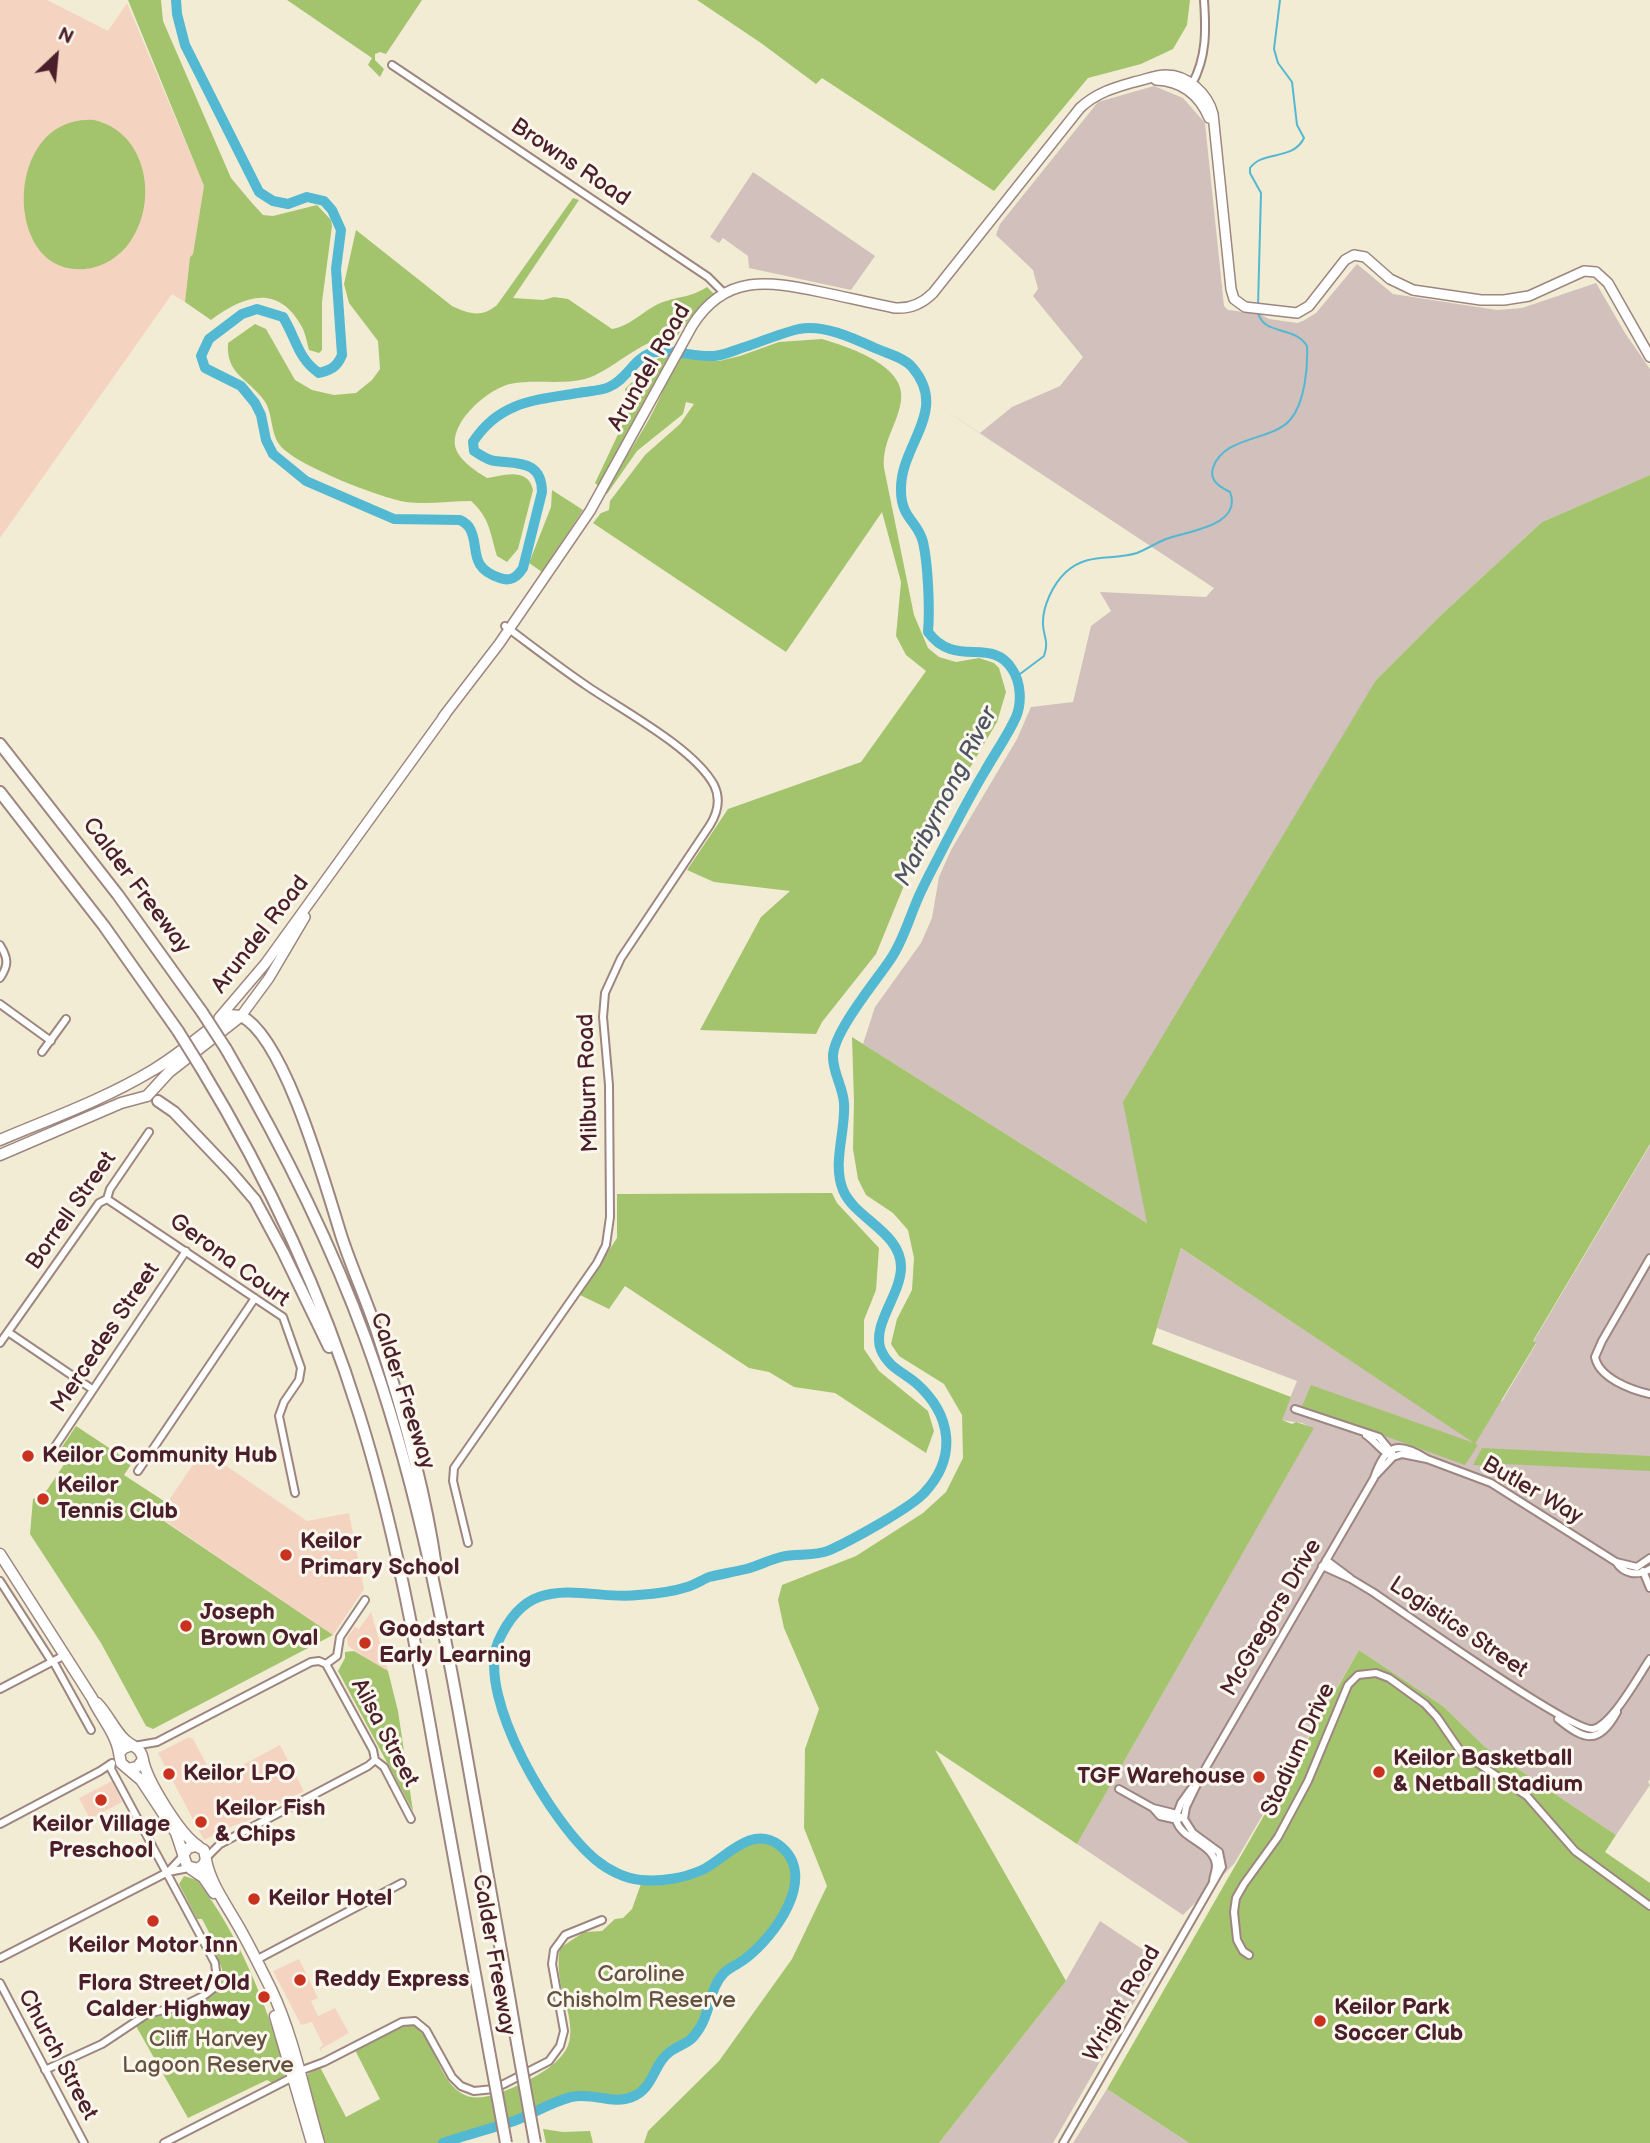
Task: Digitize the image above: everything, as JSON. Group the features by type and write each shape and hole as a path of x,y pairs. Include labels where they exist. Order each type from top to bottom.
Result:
{"highway":[{"name":"Calder Freeway","path":"0,744 118,895 226,1049 290,1164 363,1332 408,1476 444,1633 535,2143"},
{"name":"Calder Freeway","path":"0,792 104,926 201,1068 252,1157 292,1240 326,1320 359,1413 389,1521 412,1629 506,2143"},
{"path":"241,1016 262,1036 299,1106 341,1236 377,1334 422,1484 444,1633"},
{"path":"152,1099 174,1112 231,1172 259,1207 324,1335 359,1413"}],"main road":[{"path":"0,1140 100,1098 170,1059 228,1015 241,1016"},
{"path":"0,1155 121,1103 152,1099 170,1072 241,1016"},
{"path":"138,1078 140,1088 152,1099"},
{"path":"0,1554 115,1737 115,1760"},
{"path":"92,1698 107,1713 124,1739 140,1751 148,1777 182,1831 199,1847 206,1859 209,1872 224,1903 263,1975 319,2143"},
{"path":"115,1760 124,1748 133,1745"},
{"path":"115,1760 137,1775 144,1784 180,1840 184,1863 203,1877 224,1903"},
{"path":"127,1769 137,1767 143,1760"},
{"path":"183,1855 190,1846 199,1847"},
{"path":"190,1868 201,1868 206,1859"},
{"path":"296,2074 312,2143"}],"street":[{"path":"1204,0 1205,45 1199,66 1188,84 1200,100 1213,129 1231,293 1239,304 1295,313 1305,310 1345,260 1354,255 1365,257 1390,279 1413,290 1488,300 1529,296 1588,271 1596,272 1605,279 1650,357"},
{"name":"Browns Road","path":"391,65 708,276 725,294"},
{"name":"Arundel Road","path":"170,1059 224,1013 249,985 540,583 590,512 702,312 725,294 746,285 775,283 894,308 918,305 933,293 1080,108 1103,91 1165,75 1188,84"},
{"name":"Milburn Road","path":"468,1544 453,1481 456,1464 597,1263 607,1238 610,1224 609,1098 603,1017 607,986 620,960 710,825 718,806 714,785 697,764 507,628"},
{"name":"Arundel Road","path":"241,1016 270,977 328,879"},
{"path":"0,945 7,965 0,978"},
{"path":"0,1004 51,1041"},
{"path":"42,1052 66,1019"},
{"name":"Borrell Street","path":"0,1343 99,1203 107,1199 110,1189 149,1132"},
{"name":"Gerona Court","path":"107,1199 285,1320 301,1368 299,1380 284,1402 279,1416 295,1493"},
{"name":"Mercedes Street","path":"56,1446 186,1251"},
{"path":"1650,1258 1598,1347 1595,1357 1602,1371 1628,1386 1650,1394"},
{"path":"138,1471 256,1298"},
{"path":"8,1332 92,1389"},
{"name":"Butler Way","path":"1295,1409 1382,1439 1393,1457 1402,1454 1427,1459"},
{"name":"Butler Way","path":"1388,1451 1410,1449 1427,1459 1503,1489 1616,1562 1647,1569"},
{"name":"McGregors Drive","path":"1176,1817 1184,1798 1200,1776 1388,1451"},
{"name":"McGregors Drive","path":"1374,1478 1393,1457"},
{"path":"1650,1558 1647,1569 1650,1588"},
{"name":"Logistics Street","path":"1324,1563 1545,1708 1577,1726 1592,1729 1603,1723 1627,1695 1650,1659"},
{"path":"0,1581 53,1661 91,1730"},
{"path":"133,1745 157,1742 311,1662 326,1664 337,1656 340,1637 365,1600"},
{"path":"0,1689 65,1655"},
{"name":"Ailsa Street","path":"326,1664 373,1750 374,1760 384,1767 411,1819"},
{"name":"Stadium Drive","path":"1249,1955 1243,1951 1237,1940 1234,1912 1236,1898 1274,1843 1308,1781 1348,1685 1354,1678 1367,1672 1384,1676 1429,1707 1461,1752 1531,1800 1575,1851 1650,1906"},
{"path":"143,1760 157,1742"},
{"path":"0,1824 100,1771 115,1760 215,1963 217,1980 212,1990 202,1997 186,2005 151,2012 102,2044 45,2070"},
{"path":"206,1859 220,1844 370,1765 374,1760"},
{"name":"McGregors Drive","path":"1184,1819 1186,1807 1200,1776"},
{"name":"Wright Road","path":"1063,2143 1221,1871 1221,1858 1212,1845 1190,1830 1184,1819 1153,1808 1119,1789"},
{"path":"1176,1817 1184,1834 1213,1856 1216,1867 1213,1882"},
{"path":"199,1847 220,1844"},
{"path":"168,1872 183,1855"},
{"path":"0,1958 168,1872 190,1868"},
{"path":"256,1960 402,1883"},
{"path":"164,2143 396,2024 411,2020 419,2022 426,2029 457,2083 478,2092 498,2087 549,2060 558,2051 564,2031 552,1964 554,1950 565,1935 602,1920"},
{"name":"Church Street","path":"0,1983 84,2143"}],"shaded area":[{"path":"0,0 47,0 108,31 127,3 204,186 193,254 190,257 185,302 172,294 0,538"},
{"path":"1154,86 1183,98 1205,123 1224,306 1228,310 1260,314 1269,319 1297,323 1303,321 1316,313 1357,264 1393,294 1497,310 1522,308 1596,283 1650,369 1650,475 1542,522 1441,615 1376,680 1147,1223 863,1044 875,1007 921,943 932,918 939,877 951,850 1017,739 1031,707 1073,702 1091,626 1111,611 1100,592 1206,597 1214,588 934,403 980,433 1012,407 1060,386 1083,357 1033,296 1038,289 1033,270 996,235 1000,224 1098,102"},
{"path":"753,172 875,256 851,290 749,268 748,256 723,238 719,243 710,237"},
{"path":"1650,1145 1650,1785 1616,1835 1484,1746 1443,1706 1359,1650 1234,1864 1183,1915 1077,1844 1313,1429 1302,1423 1281,1420 1297,1381 1157,1328 1181,1248 1475,1443 1536,1344 1533,1342"},
{"name":"Keilor Primary School","path":"203,1450 307,1521 349,1513 364,1589 333,1635 158,1516"},
{"name":"Goodstart Early Learning","path":"371,1612 387,1672 348,1646 347,1638 355,1627 359,1629"},
{"path":"189,1737 193,1739 215,1780 280,1745 304,1791 204,1840 158,1753"},
{"name":"Keilor Village Preschool","path":"112,1781 122,1802 90,1819 79,1798"},
{"path":"1100,1921 1151,1955 1154,1968 1053,2143 939,2143 1065,1982"},
{"path":"299,1959 318,1998 311,2001 318,2016 335,2008 349,2033 321,2049 323,2054 319,2048 323,2045 312,2022 301,2025 273,1971"},
{"path":"1107,2089 1189,2143 1073,2143"}],"green space":[{"path":"128,0 161,0 163,21 231,178 263,215 273,216 317,205 331,220 322,302 322,350 319,353 309,350 303,329 294,314 272,299 261,298 236,304 211,320 185,302 190,257 193,254 204,186"},
{"path":"287,0 422,0 386,54 375,54 375,60 384,69 380,77 368,65 372,58"},
{"path":"697,0 1190,0 1187,25 1173,49 1141,64 1088,78 994,191 822,78 816,84"},
{"path":"94,120 112,127 126,138 136,153 143,170 144,207 130,242 110,260 85,269 58,265 38,249 27,224 24,196 29,167 42,142 64,125"},
{"path":"573,198 579,200 513,298 568,299 612,329 666,301 691,295 707,287 714,294 690,318 675,339 655,340 585,379 519,383 501,387 481,400 464,418 455,439 456,449 465,462 487,478 508,474 521,475 533,490 518,549 507,562 497,556 486,520 471,501 422,503 394,499 318,470 287,452 279,444 266,404 230,362 228,343 255,324 266,329 295,380 312,390 334,395 356,393 372,380 380,369 378,341 349,303 344,284 356,230 452,306 470,313 481,313 497,305"},
{"path":"822,339 874,360 895,377 900,388 901,401 887,442 884,468 914,615 928,648 939,657 956,662 979,658 994,663 999,668 1006,692 997,722 912,866 876,954 822,1022 816,1034 700,1030 761,917 790,891 714,882 687,870 728,809 861,762 926,671 906,655 896,636 901,582 882,512 786,652 593,523 601,513 609,510 610,501 645,455 680,424 694,404 686,402 683,414 637,451 607,494 605,493 645,426 665,385 656,383 599,486 595,483 630,409 625,389 659,358 719,361 779,342"},
{"path":"1650,475 1650,1144 1533,1341 1536,1343 1475,1444 1478,1445 1465,1465 1302,1406 1311,1385 1474,1443 1181,1248 1152,1344 1291,1397 1282,1420 1314,1428 1077,1844 935,1750 1066,1981 939,2143 644,2143 648,2131 719,2061 792,1959 827,1886 804,1828 805,1749 819,1709 784,1628 778,1600 782,1585 856,1556 923,1513 946,1492 963,1458 962,1415 944,1384 899,1356 891,1344 897,1319 912,1290 914,1258 908,1230 893,1213 866,1195 858,1179 853,1149 852,1037 1147,1223 1123,1102 1376,680 1441,615 1542,522"},
{"path":"552,490 583,510 542,572 529,563 551,507"},
{"path":"832,1193 837,1203 879,1248 876,1290 864,1320 864,1349 879,1371 928,1411 934,1431 926,1453 835,1393 794,1387 769,1372 749,1368 625,1286 609,1309 580,1295 617,1238 617,1194"},
{"path":"76,1426 132,1463 124,1475 167,1503 158,1517 333,1635 153,1729 146,1726 101,1643 30,1534 33,1499 47,1490 69,1457 60,1450"},
{"path":"1482,1448 1650,1456 1650,1471 1473,1465"},
{"path":"1359,1650 1443,1706 1484,1746 1616,1835 1605,1852 1650,1883 1650,2143 1189,2143 1107,2089"},
{"path":"354,1651 388,1671 398,1711 413,1811 338,1671 345,1652"},
{"name":"Caroline Chisholm Reserve","path":"760,1839 774,1842 781,1847 794,1871 791,1898 785,1912 757,1948 722,1976 696,2035 667,2054 641,2093 624,2100 569,2097 497,2127 440,2143 323,2143 306,2078 308,2074 320,2067 346,2117 380,2099 355,2050 403,2027 413,2025 420,2031 446,2078 467,2096 480,2097 500,2093 548,2068 563,2054 570,2037 569,2019 559,1974 560,1948 584,1932 602,1931 615,1919 623,1918 632,1909 642,1881 675,1878 699,1872 738,1847"},
{"name":"Cliff Harvey Lagoon Reserve","path":"184,1876 197,1880 239,1948 261,1996 286,2072 286,2075 272,2083 267,2080 188,2118 136,2026 154,2015 203,2001 219,1988 221,1966 208,1941 212,1938 202,1919 197,1919 179,1884"},
{"path":"543,2129 563,2132 590,2131 593,2143 546,2143"}],"waterway":[{"name":"Maribyrnong River","path":"176,0 185,45 259,192 273,201 288,204 307,197 324,201 332,210 341,230 336,269 342,355 336,365 319,373 302,355 283,317 257,309 242,314 209,339 201,356 205,368 241,386 255,403 273,454 306,481 394,519 460,520 468,526 472,534 478,562 482,568 500,578 511,579 523,568 542,492 541,482 538,474 527,466 492,460 474,451 473,442 494,418 532,401 609,387 650,353 717,356 799,329 818,328 838,333 905,361 922,383 926,398 925,413 903,473 901,490 904,507 923,542 928,587 928,632 950,649 994,654 1004,659 1015,674 1020,693 1013,724 929,875 898,947 848,1019 833,1055 844,1103 839,1158 843,1190 857,1209 894,1244 901,1267 900,1278 880,1330 881,1350 892,1365 928,1395 937,1408 943,1422 946,1450 936,1478 925,1492 907,1507 830,1550 781,1557 746,1569 709,1577 681,1589 626,1596 563,1593 539,1597 525,1604 514,1615 498,1642 494,1666 498,1695 508,1726 523,1759 559,1819 596,1860 629,1878 664,1880 702,1870 748,1841 758,1838 769,1840 779,1845 790,1858 795,1873 794,1889 788,1905 779,1921 756,1949 719,1979 703,2022 695,2034 665,2056 639,2093 617,2100 571,2097 514,2121 443,2143"},
{"path":"1258,306 1261,193 1250,168 1262,159 1293,150 1304,138 1297,125 1292,82 1278,63 1274,49 1280,0"},
{"path":"1016,677 1044,656 1046,643 1043,625 1046,603 1066,572 1091,559 1137,553 1166,539 1199,530 1221,520 1232,503 1230,492 1219,486 1213,477 1213,468 1218,458 1237,444 1282,427 1295,413 1304,384 1307,346 1295,335 1266,324 1258,312"}],"place":[{"name":"Keilor Community Hub","path":"28,1456"},
{"name":"Keilor Tennis Club","path":"43,1499"},
{"name":"Keilor Primary School","path":"286,1555"},
{"name":"Joseph Brown Oval","path":"186,1626"},
{"name":"Goodstart Early Learning","path":"365,1643"},
{"name":"Keilor Basketball & Netball Stadium","path":"1379,1772"},
{"name":"Keilor LPO","path":"169,1774"},
{"name":"TGF Warehouse","path":"1259,1777"},
{"name":"Keilor Village Preschool","path":"101,1800"},
{"name":"Keilor Fish & Chips","path":"201,1822"},
{"name":"Keilor Hotel","path":"254,1899"},
{"name":"Keilor Motor Inn","path":"153,1921"},
{"name":"Reddy Express","path":"300,1980"},
{"name":"Flora Street/Old Calder Highway","path":"264,1997"},
{"name":"Keilor Park Soccer Club","path":"1320,2021"}]}
